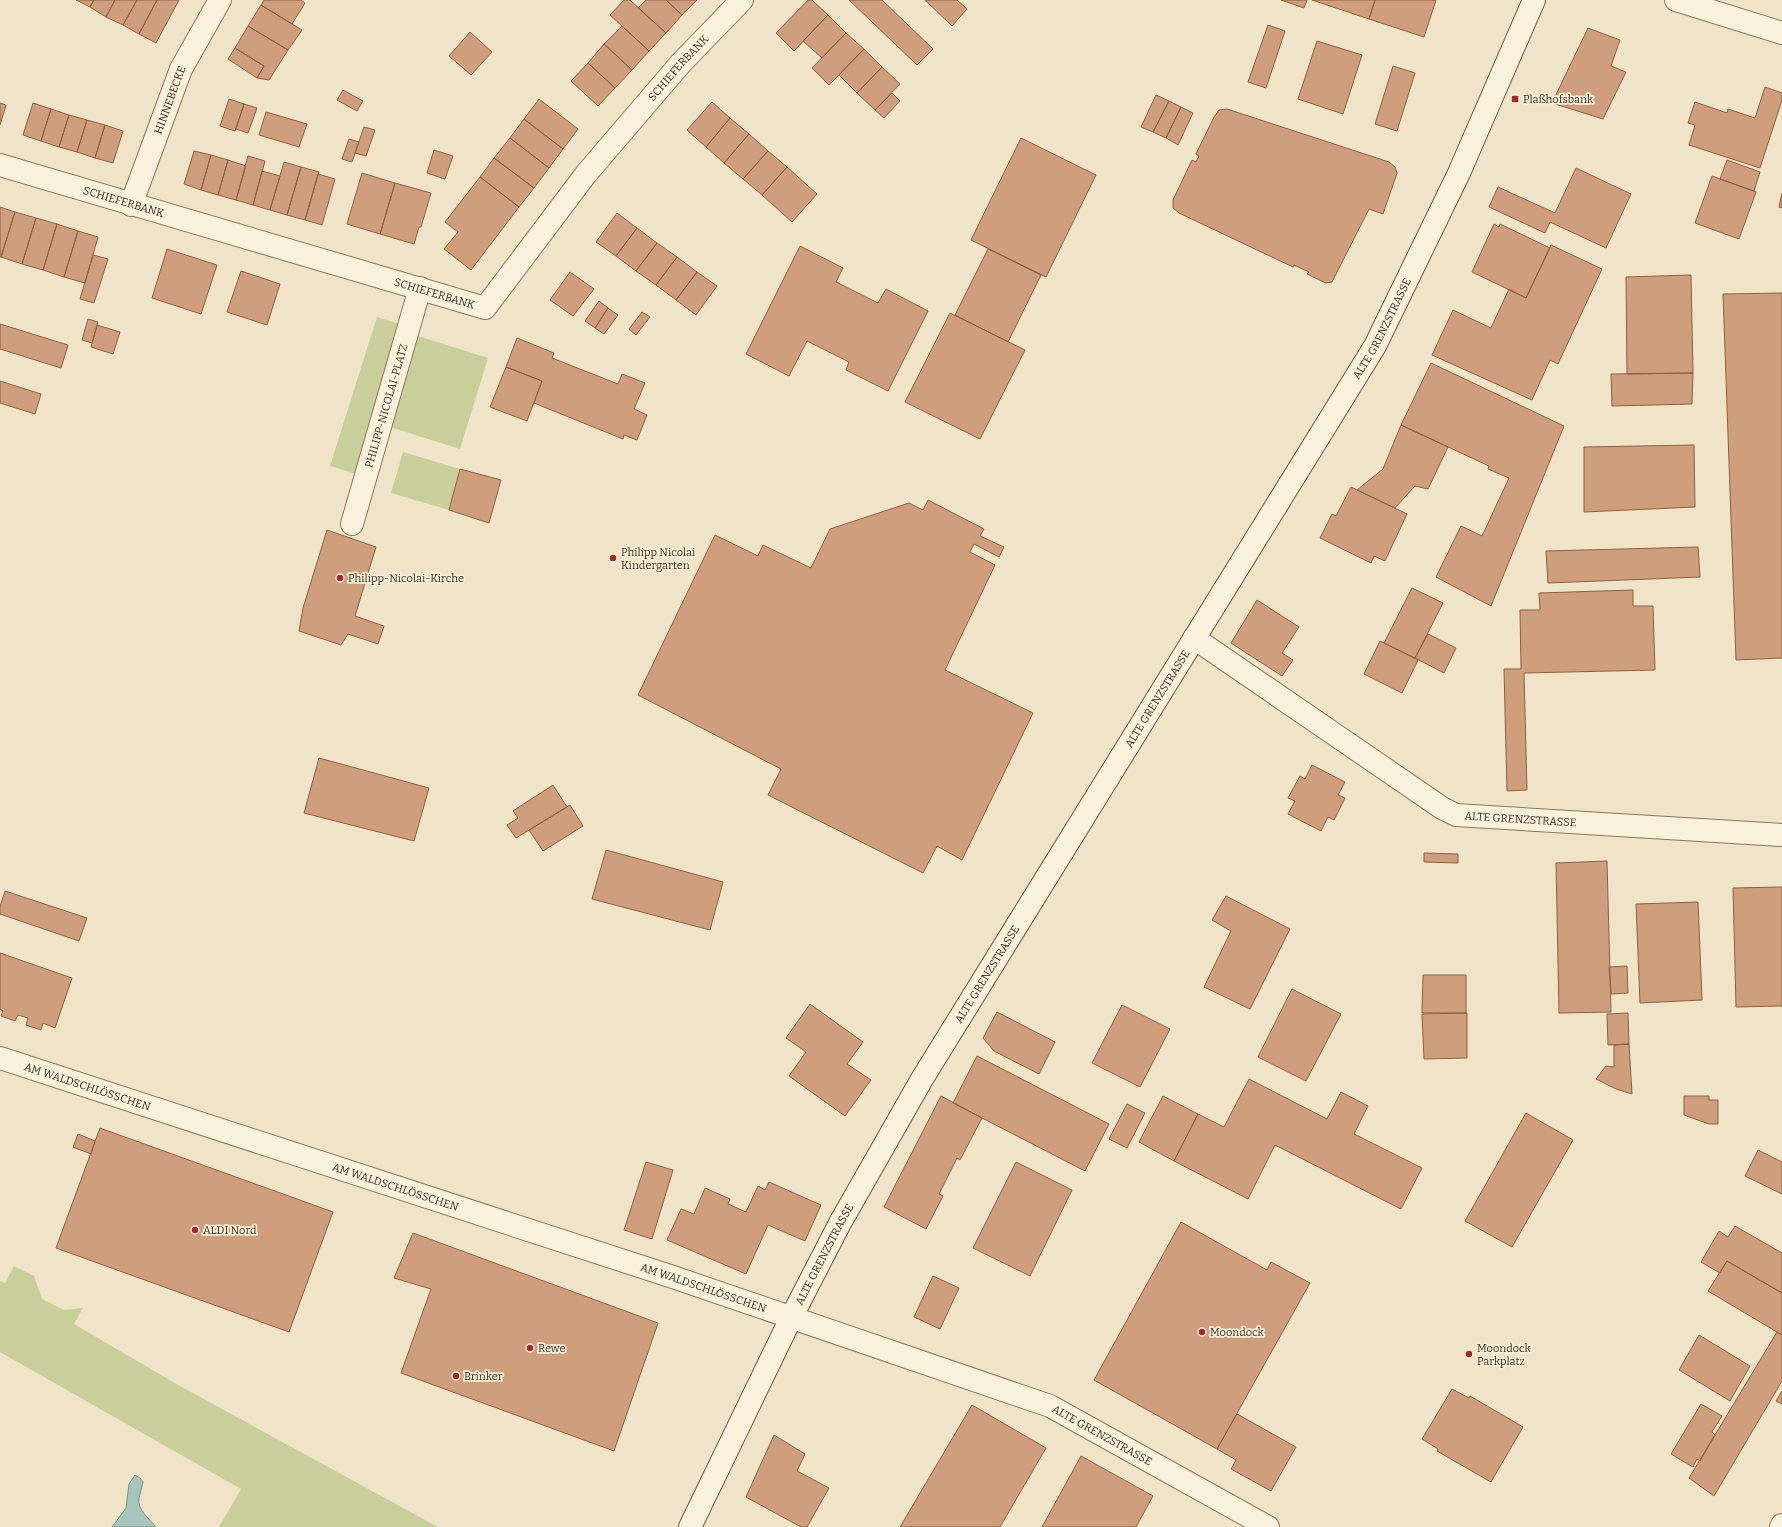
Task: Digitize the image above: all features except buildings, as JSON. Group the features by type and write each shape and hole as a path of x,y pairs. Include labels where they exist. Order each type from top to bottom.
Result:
{"street":[{"name":"HINNEBECKE","path":"131,204 181,69 220,0"},
{"name":"SCHIEFERBANK","path":"0,166 485,308 586,174 681,63 742,0"},
{"name":"ALTE GRENZSTRASSE","path":"690,1527 791,1318 840,1223 922,1079 1375,346 1459,173 1534,0"},
{"path":"1676,0 1782,33"},
{"name":"PHILIPP-NICOLAI-PLATZ","path":"352,524 420,288"},
{"name":"ALTE GRENZSTRASSE","path":"1194,638 1435,803 1456,815 1782,835"},
{"name":"AM WALDSCHLÖSSCHEN","path":"0,1058 423,1195 791,1318"},
{"name":"ALTE GRENZSTRASSE","path":"791,1318 1050,1406 1268,1527"}],"green space":[{"path":"377,317 403,325 356,474 330,466"},
{"path":"418,336 488,358 460,449 390,427"},
{"path":"403,452 460,469 449,510 391,493"},
{"path":"14,1266 34,1276 42,1299 64,1310 83,1308 74,1324 180,1386 438,1527 219,1527 241,1489 0,1352 0,1281 5,1283"}],"water":[{"path":"135,1475 143,1482 139,1498 140,1506 144,1514 156,1527 112,1527 126,1508 129,1484"}],"place":[{"name":"Plaßhofsbank","path":"1515,99"},
{"name":"Philipp Nicolai Kindergarten","path":"613,558"},
{"name":"Philipp-Nicolai-Kirche","path":"340,578"},
{"name":"ALDI Nord","path":"195,1230"},
{"name":"Moondock","path":"1202,1332"},
{"name":"Rewe","path":"530,1348"},
{"name":"Moondock Parkplatz","path":"1469,1354"},
{"name":"Brinker","path":"456,1376"}]}
